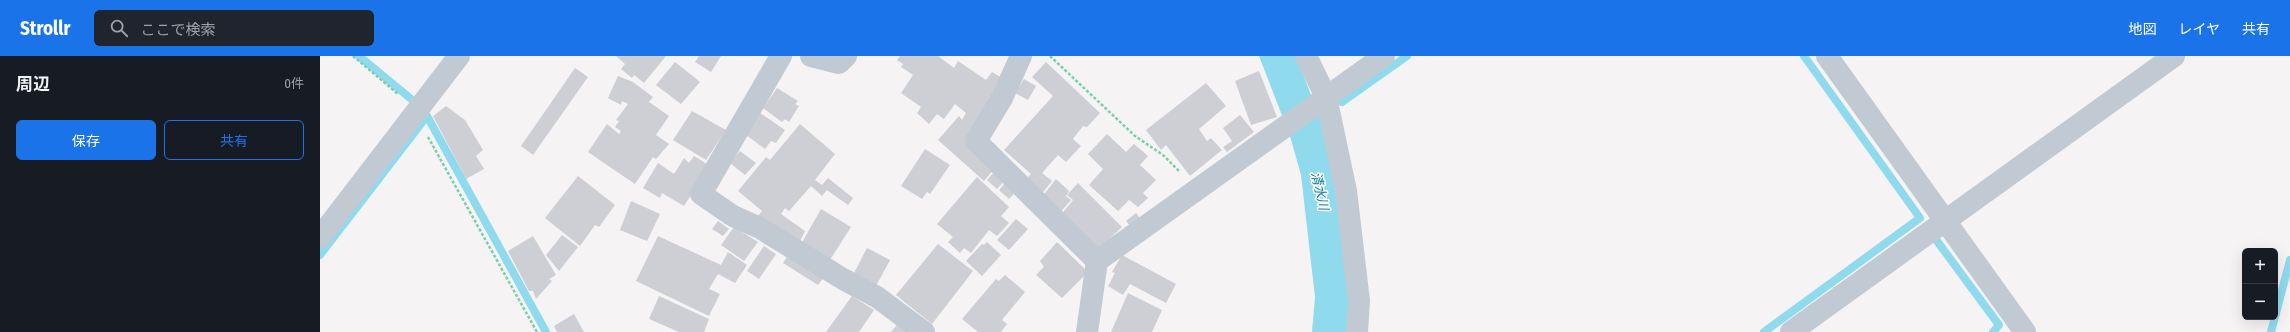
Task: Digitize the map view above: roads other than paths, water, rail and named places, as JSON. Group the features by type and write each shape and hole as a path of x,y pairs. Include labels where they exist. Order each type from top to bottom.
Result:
{"street":[{"path":"320,237 458,56"},
{"path":"780,56 701,194 733,216 760,228 843,279 877,297 924,332"},
{"path":"811,56 839,62 846,56"},
{"path":"1021,56 1002,98 976,141 1097,261"},
{"path":"1306,56 1326,97 1346,191 1359,301 1357,332"},
{"path":"1087,332 1097,261 1384,56"},
{"path":"1827,56 2025,332"},
{"path":"1791,332 1944,220 2174,56"}],"water":[{"name":"清水川","path":"1259,56 1296,56 1328,139 1351,284 1350,332 1312,332 1315,297 1301,175 1290,136"}],"waterway":[{"path":"359,56 416,103"},
{"path":"1342,102 1407,56"},
{"path":"1764,332 1920,218 1804,56"},
{"path":"320,255 427,116 546,332"},
{"path":"1937,241 1999,325 1993,332"},
{"path":"2271,332 2290,260"}]}
